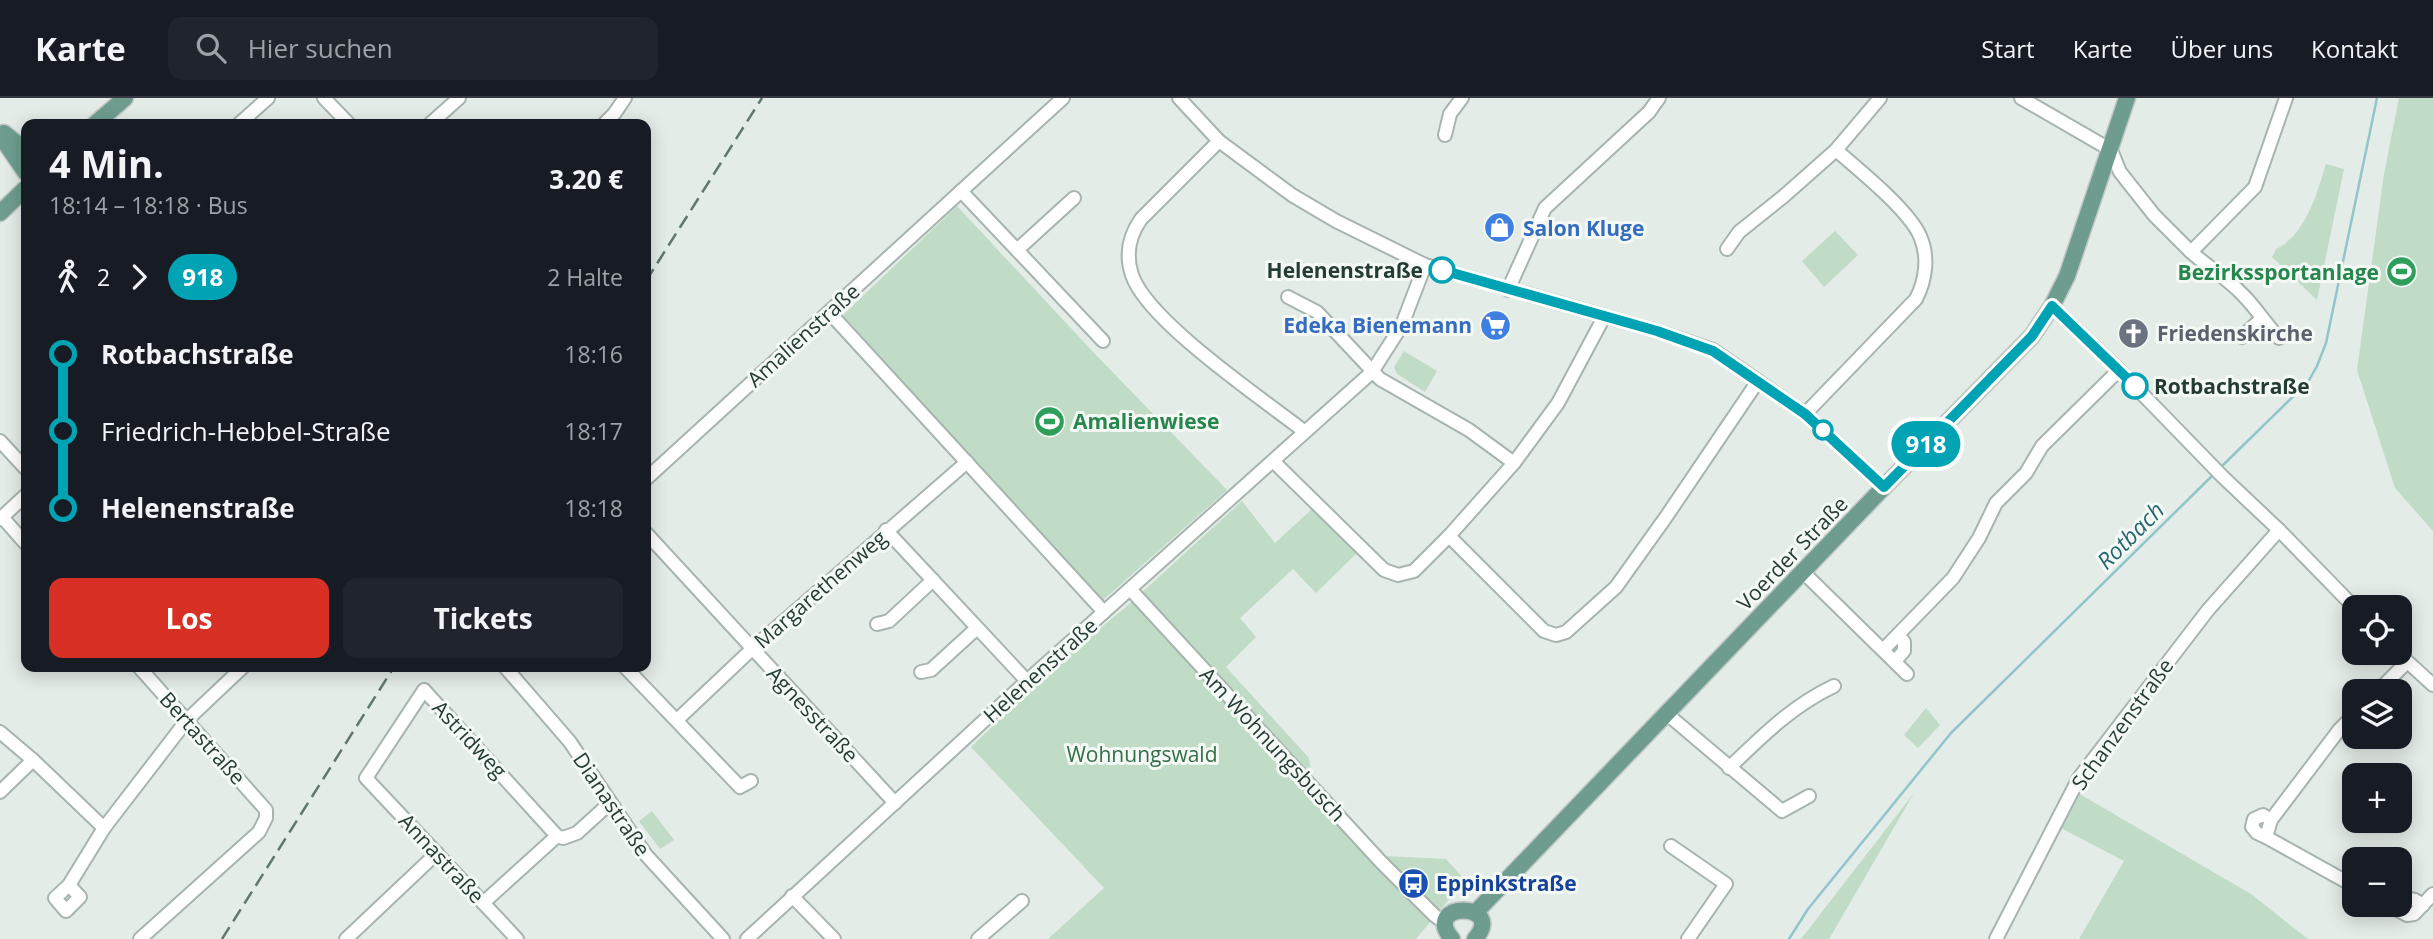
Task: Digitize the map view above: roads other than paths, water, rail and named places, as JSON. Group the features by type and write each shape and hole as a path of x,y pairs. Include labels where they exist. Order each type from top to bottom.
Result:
{"main road":[{"path":"101,119 125,98"},
{"name":"Voerder Straße","path":"1475,913 2032,336 2052,306 2067,276 2127,98"},
{"path":"0,132 21,147"},
{"path":"0,132 21,165"},
{"path":"1451,925 1465,909 1475,913 1480,921 1482,936"}],"street":[{"path":"245,119 268,98"},
{"path":"324,98 344,119"},
{"path":"436,119 459,98"},
{"path":"609,119 625,98"},
{"name":"Amalienstraße","path":"651,474 1063,98"},
{"path":"1179,98 1219,141 1292,195 1336,221 1425,265 1657,331 1713,351 1805,414 1884,487"},
{"path":"1445,135 1450,114 1462,98"},
{"path":"1508,289 1545,208 1649,112 1660,98"},
{"path":"1727,249 1739,232 1784,197 1836,150 1880,98"},
{"path":"2021,98 2110,150 2120,172 2154,215 2191,252 2216,270 2244,296 2279,338"},
{"path":"2191,252 2255,187 2286,98"},
{"path":"1219,141 1140,219 1133,230 1128,246 1132,278 1146,299 1186,340 1305,432"},
{"path":"1805,414 1916,299 1923,285 1925,251 1920,234 1872,182 1836,150"},
{"path":"961,191 1103,341"},
{"path":"1017,250 1074,198"},
{"name":"Helenenstraße","path":"747,939 1027,681 1372,372 1402,325 1425,265"},
{"path":"1288,297 1317,312 1372,372 1469,430 1514,463"},
{"path":"2052,306 2342,595"},
{"path":"829,312 1104,612"},
{"path":"1273,461 1384,570 1398,575 1414,571 1514,463 1558,404 1604,317"},
{"path":"2242,337 2261,319"},
{"path":"1883,650 1953,578 1979,538 1996,503 2026,473 2042,446 2119,370"},
{"path":"1448,536 1544,631 1556,635 1566,632 1616,587 1758,381"},
{"path":"0,441 21,464"},
{"name":"Margarethenweg","path":"677,720 752,649 967,462"},
{"path":"21,500 1,518 21,539"},
{"path":"887,530 1027,681"},
{"name":"Schanzenstraße","path":"1996,939 2079,778 2208,610 2279,530"},
{"name":"Agnesstraße","path":"651,538 895,803"},
{"path":"1804,573 1907,674"},
{"path":"877,624 889,621 933,580"},
{"name":"Am Wohnungsbusch","path":"1130,589 1417,898 1451,925"},
{"path":"921,672 931,670 977,628"},
{"path":"1895,661 1904,651 1904,642 1898,635"},
{"path":"2412,665 2433,685"},
{"name":"Bertastraße","path":"140,939 259,832 266,818 266,810 144,672"},
{"path":"69,885 104,828 187,720 238,672"},
{"name":"Dianastraße","path":"509,672 570,742 646,855 723,939"},
{"path":"630,672 740,787 751,780"},
{"path":"1729,768 1773,725 1833,686"},
{"name":"Astridweg","path":"366,778 424,690 557,836"},
{"path":"1667,714 1782,811 1808,796"},
{"path":"2342,727 2271,820 2260,815 2252,821 2255,831 2342,879"},
{"path":"0,732 104,828"},
{"path":"0,792 33,761"},
{"name":"Annastraße","path":"366,778 517,939"},
{"path":"483,903 557,836 563,838 577,833 610,803"},
{"path":"1671,846 1726,884 1688,939"},
{"path":"346,939 437,853"},
{"path":"2412,900 2423,905 2433,894"},
{"path":"792,896 834,939"},
{"path":"978,939 1022,901"}],"waterway":[{"name":"Rotbach","path":"2220,468 2308,382 2317,366 2326,343 2377,98"},
{"name":"Rotbach","path":"1789,939 1808,909 1951,733 2215,473"}],"railway":[{"path":"651,273 762,98"},
{"path":"222,939 391,672"}],"place":[{"name":"Salon Kluge","path":"1500,228"},
{"name":"Helenenstraße","path":"1442,270"},
{"name":"Bezirkssportanlage","path":"2402,272"},
{"name":"Edeka Bienemann","path":"1495,325"},
{"name":"Friedenskirche","path":"2134,333"},
{"name":"Rotbachstraße","path":"2135,386"},
{"name":"Amalienwiese","path":"1050,421"},
{"name":"Eppinkstraße","path":"1413,883"}],"park label":[{"name":"Wohnungswald","path":"1142,754"}]}
